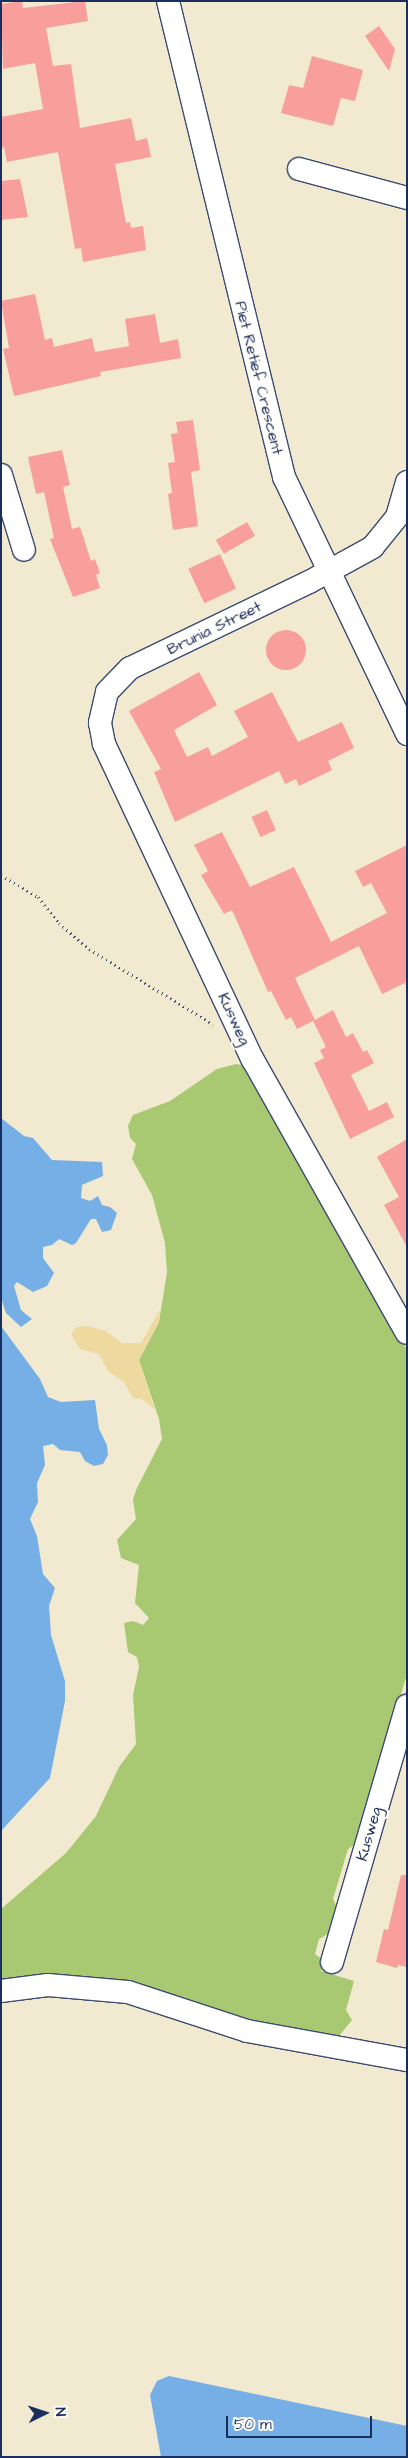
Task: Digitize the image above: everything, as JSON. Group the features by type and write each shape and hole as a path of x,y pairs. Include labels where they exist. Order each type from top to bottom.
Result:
{"street":[{"name":"Piet Retief Crescent","path":"168,1 278,457 291,495 407,734"},
{"path":"299,169 407,198"},
{"path":"1,475 24,550"},
{"name":"Brunia Street","path":"107,692 130,668 328,572 380,541 397,517 407,482"},
{"name":"Kusweg","path":"107,692 100,723 104,744 253,1060 407,1333"},
{"name":"Kusweg","path":"332,1962 407,1706"},
{"path":"1,1991 48,1985 128,1992 247,2031 407,2060"}],"path":[{"path":"1,875 38,898 58,923 120,969 214,1025 236,1023"}],"green space":[{"path":"236,1064 249,1066 407,1350 407,1674 357,1843 348,1849 333,1899 338,1909 330,1933 319,1939 315,1954 323,1960 321,1971 354,1981 346,2010 352,2020 335,2041 229,2019 1,1984 1,1909 66,1853 96,1816 119,1767 136,1744 133,1695 139,1667 137,1657 128,1652 124,1623 133,1621 143,1625 149,1618 135,1603 139,1565 121,1558 117,1540 136,1519 133,1500 136,1490 162,1439 159,1419 139,1360 159,1322 167,1272 165,1243 152,1195 132,1159 136,1144 130,1138 128,1126 133,1115 170,1101 217,1069"}],"sand":[{"path":"160,1310 159,1322 139,1360 155,1410 142,1399 133,1398 124,1382 108,1371 99,1354 80,1349 71,1334 77,1327 87,1326 106,1331 122,1343 141,1343"}],"water":[{"path":"1,1118 24,1136 33,1138 52,1160 102,1162 103,1176 82,1185 81,1198 90,1201 98,1196 102,1205 110,1207 117,1213 111,1230 102,1232 96,1219 91,1219 76,1243 72,1245 59,1239 52,1245 43,1247 43,1258 54,1273 47,1286 33,1292 17,1282 14,1286 21,1310 32,1319 21,1327 6,1313 1,1298"},
{"path":"1,1326 40,1379 48,1397 61,1402 95,1400 99,1429 107,1445 108,1455 103,1464 94,1466 85,1461 80,1452 60,1450 53,1444 43,1446 45,1465 37,1483 38,1502 30,1519 37,1536 43,1574 55,1588 49,1606 51,1635 65,1681 65,1701 50,1778 1,1831"},
{"path":"169,2376 407,2426 407,2457 161,2457 150,2395 157,2381"}],"building":[{"path":"22,1 23,8 85,1 88,21 46,28 53,66 71,64 80,128 131,118 136,141 147,138 151,157 115,164 126,223 130,222 131,228 143,226 146,250 83,262 81,248 75,249 58,152 7,162 4,147 1,148 1,117 43,109 35,63 3,69 1,4"},
{"path":"379,26 395,49 389,71 365,36"},
{"path":"312,56 363,70 355,101 341,98 333,126 281,113 289,85 303,88"},
{"path":"20,179 28,217 1,220 1,181"},
{"path":"35,294 45,340 52,338 54,347 92,338 95,352 129,346 125,319 155,314 160,343 178,339 181,358 100,372 101,376 14,396 3,349 9,348 1,301"},
{"path":"193,420 200,470 191,472 198,526 173,530 168,494 172,493 168,463 175,462 171,434 178,433 176,422"},
{"path":"62,450 70,485 63,487 72,529 80,527 91,561 95,559 100,573 96,575 100,588 73,597 50,539 54,538 44,492 36,494 28,457"},
{"path":"247,522 255,536 224,554 216,540"},
{"path":"220,554 236,588 204,603 188,569"},
{"path":"290,630 297,633 303,639 306,650 305,658 297,667 290,670 282,670 275,667 267,658 266,646 269,639 278,631"},
{"path":"199,672 217,705 174,730 187,757 208,747 212,756 248,737 234,711 272,692 298,742 342,722 354,748 328,761 332,770 299,786 296,779 285,784 279,771 175,822 154,772 161,769 129,711"},
{"path":"267,810 276,830 260,837 251,817"},
{"path":"222,832 250,887 294,867 331,942 387,913 371,883 363,887 355,871 407,845 407,982 382,994 359,946 295,978 315,1020 297,1029 291,1017 286,1020 271,991 268,992 232,910 224,914 201,875 208,871 194,845"},
{"path":"333,1010 346,1037 353,1033 363,1052 367,1050 374,1063 351,1075 369,1111 387,1102 394,1117 350,1139 314,1063 324,1058 320,1050 326,1047 313,1021"},
{"path":"407,1139 407,1247 384,1205 399,1197 377,1157"},
{"path":"401,1875 407,1875 407,1967 398,1965 397,1968 376,1962 384,1929 388,1930"}]}
